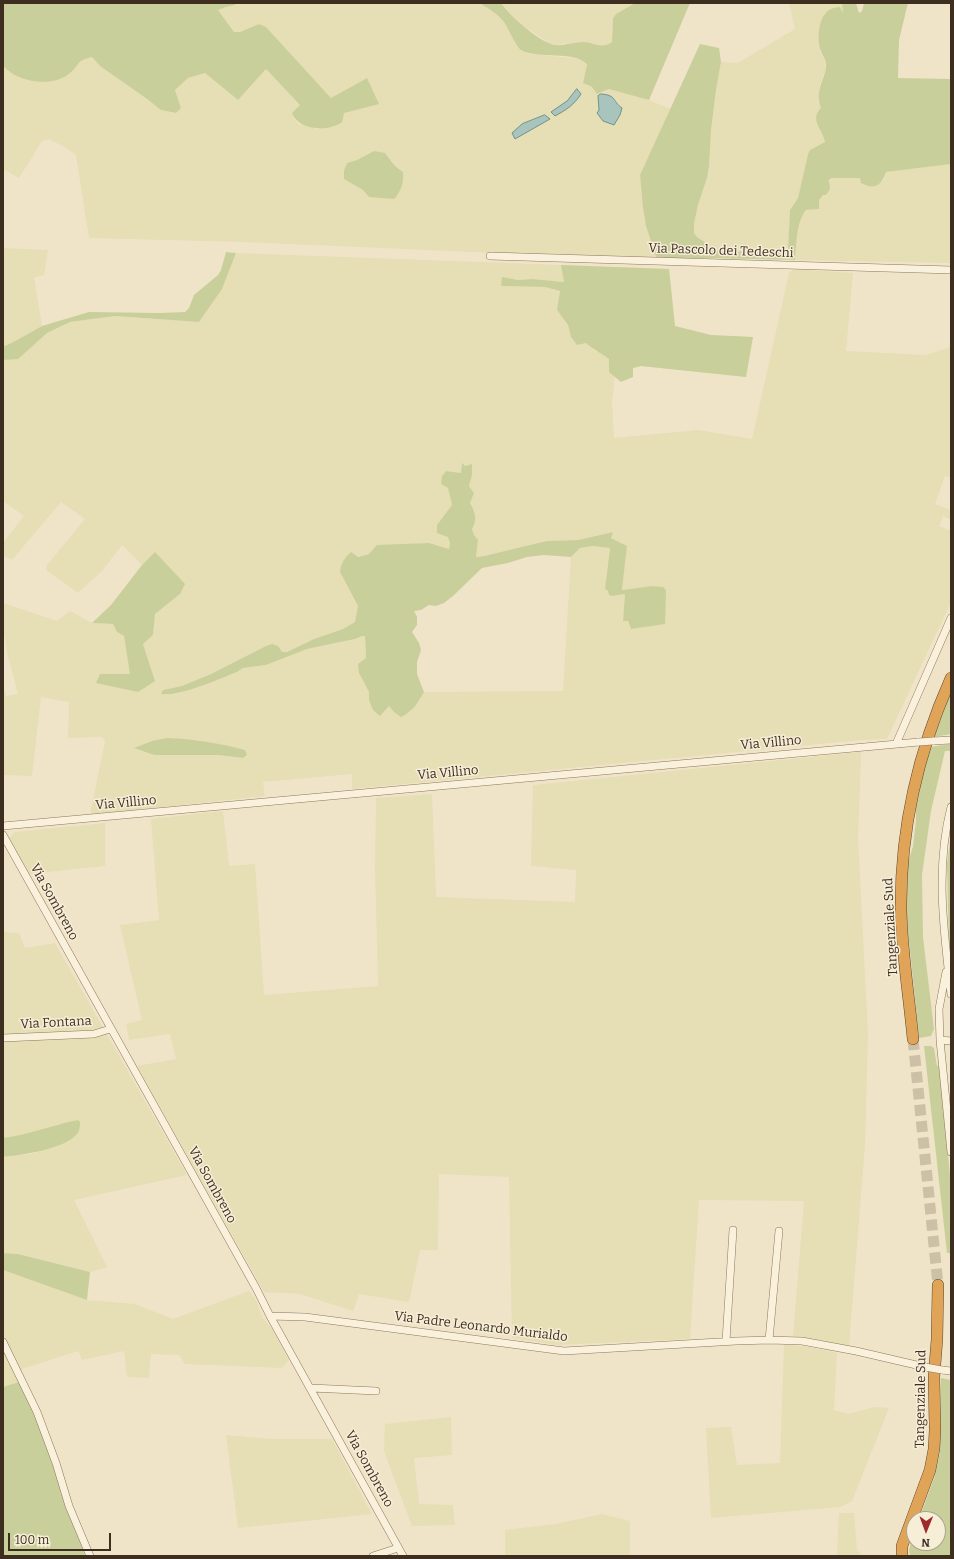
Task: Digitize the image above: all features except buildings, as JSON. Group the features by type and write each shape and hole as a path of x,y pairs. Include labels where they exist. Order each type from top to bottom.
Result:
{"highway":[{"name":"Tangenziale Sud","path":"913,1038 901,912 903,854 910,803 916,778 929,733 951,678"},
{"name":"Tangenziale Sud","path":"902,1556 902,1546 930,1470 934,1449 934,1377 938,1284"}],"street":[{"name":"Via Pascolo dei Tedeschi","path":"490,256 951,270"},
{"path":"896,744 951,618"},
{"name":"Via Villino","path":"3,826 951,740"},
{"path":"951,807 944,851 943,894 944,927 951,994"},
{"name":"Via Sombreno","path":"3,836 234,1248 403,1556"},
{"path":"948,966 939,1009 940,1040 951,1152"},
{"name":"Via Fontana","path":"3,1038 94,1034 110,1029"},
{"path":"940,1040 951,1041"},
{"path":"726,1341 733,1230"},
{"path":"769,1340 779,1231"},
{"name":"Via Padre Leonardo Murialdo","path":"270,1316 279,1315 305,1318 564,1351 726,1341 802,1341 856,1351 925,1367 951,1371"},
{"path":"3,1342 37,1412 56,1463 69,1506 90,1556"},
{"path":"311,1388 376,1391"},
{"path":"373,1556 398,1548"}],"shaded area":[{"path":"235,3 479,3 489,8 504,22 519,49 530,54 583,60 587,63 583,83 602,93 609,89 636,95 671,109 640,175 646,226 657,260 243,242 89,238 76,155 49,139 42,141 19,178 3,169 3,66 18,77 69,74 82,59 92,57 100,66 161,110 176,113 181,107 175,90 188,78 205,73 238,100 266,69 300,105 294,119 299,124 317,129 344,113 367,78 331,98 266,27 259,24 240,32 234,32 218,10 235,5","holes":["598,99 616,100 620,107 620,115 614,125 603,121 597,113 599,110","533,119 550,119 515,139","374,151 392,161 395,166 403,172 403,179 399,194 369,197 363,190 344,179 347,164"]},
{"path":"501,3 635,3 613,17 612,42 601,47 592,43 576,42 556,45 549,43 522,25"},
{"path":"789,3 844,3 842,5 843,15 840,7 820,51 826,61 825,70 819,89 821,108 819,130 825,138 825,142 810,150 808,154 798,198 790,210 788,250 784,252 710,251 708,244 697,237 694,233 694,224 709,167 711,130 721,62 738,63 795,29"},
{"path":"951,164 951,263 795,260 795,246 802,214 806,210 819,209 819,200 832,178 860,178 883,181 886,172"},
{"path":"3,248 48,250 44,275 34,278 42,326 3,347"},
{"path":"236,253 669,269 675,326 711,335 753,337 746,377 641,366 633,368 564,281 533,279 518,280 502,278 502,286 545,287 560,291 557,310 568,325 571,337 586,343 595,351 604,354 609,359 609,372 615,376 612,402 614,438 698,430 752,439 789,273 794,269 853,273 846,351 926,355 951,347 951,478 945,476 935,504 951,510 951,520 943,516 939,526 951,531 951,602 887,739 862,740 352,789 352,774 263,782 265,796 90,815 105,741 102,737 68,738 69,702 41,697 32,776 3,775 3,687 6,696 18,694 3,632 3,603 57,621 70,611 92,623 113,624 117,632 124,636 131,675 100,674 155,681 143,644 153,635 155,614 180,594 155,553 142,565 122,545 102,571 78,593 46,570 47,565 85,519 61,502 12,560 3,555 3,543 24,516 3,501 3,360 18,358 47,333 70,322 115,316 199,322 222,289","holes":["462,464 465,466 472,464 472,475 469,486 474,493 470,503 475,512 472,529 478,540 476,557 527,547 547,541 578,540 612,532 611,538 627,546 622,590 652,586 666,590 665,596 647,626 631,629 628,621 623,621 625,594 613,596 605,589 610,547 593,546 580,548 571,557 563,691 424,692 417,705 394,712 389,706 369,700 369,692 359,673 366,658 365,636 362,636 355,639 307,649 266,665 243,668 237,672 179,693 166,695 161,693 163,690 182,686 211,674 266,646 279,649 282,652 287,652 314,639 343,629 355,622 358,606 340,572 358,557 392,546 429,543 449,549 450,543 448,537 437,525 452,506 448,488 441,484 442,476 446,471 461,473","152,741 219,744 244,750 247,755 243,758 218,755 154,755 134,748"]},
{"path":"861,752 858,839 868,1033 865,1145 849,1346 793,1336 804,1201 699,1200 690,1339 557,1345 512,1338 509,1177 439,1174 438,1250 420,1250 409,1302 359,1294 353,1311 300,1294 264,1292 137,1066 176,1059 170,1034 129,1040 126,1024 142,1020 120,925 159,920 151,819 223,811 229,866 255,864 264,995 378,986 375,867 376,798 432,794 436,897 575,902 576,870 531,866 533,785"},
{"path":"105,823 105,866 28,874 8,839 15,832"},
{"path":"3,932 19,933 25,948 55,943 187,1175 74,1200 107,1267 90,1272 18,1254 3,1253 3,1157 31,1154 57,1146 69,1141 77,1134 57,1124 22,1136 3,1138"},
{"path":"3,1270 87,1300 135,1304 173,1319 249,1291 256,1300 262,1317 272,1329 289,1360 282,1368 185,1364 179,1355 151,1354 149,1378 127,1377 124,1351 82,1360 78,1351 22,1369 19,1382 3,1387"},
{"path":"784,1345 803,1346 837,1353 834,1410 848,1414 875,1407 889,1408 852,1501 841,1507 711,1518 706,1428 731,1427 737,1465 780,1463"},
{"path":"451,1417 452,1455 414,1458 419,1504 453,1505 455,1525 412,1526 384,1451 385,1424"},
{"path":"226,1435 273,1439 332,1439 372,1514 238,1528"},
{"path":"839,1513 854,1513 857,1549 862,1556 837,1556"},
{"path":"602,1514 630,1521 630,1556 505,1556 505,1530 556,1524"}],"green space":[{"path":"3,3 235,3 235,5 218,10 234,32 240,32 259,24 266,27 331,98 367,78 379,104 344,113 342,122 336,125 314,128 301,123 296,119 292,113 300,105 266,69 238,100 205,73 188,78 175,90 181,108 176,113 161,110 100,66 92,57 80,61 70,73 58,80 45,82 31,81 15,75 3,66"},
{"path":"479,3 501,3 525,28 548,43 558,45 586,42 601,46 612,42 613,18 616,14 635,3 690,3 649,100 609,89 597,94 592,87 583,83 587,64 573,57 529,53 521,50 499,16"},
{"path":"856,3 859,13 862,11 864,3 908,3 899,40 898,78 951,79 951,164 886,172 882,181 874,186 861,183 860,178 832,178 829,180 830,189 826,195 823,195 819,200 819,209 806,210 803,214 798,234 795,260 706,258 657,260 646,226 640,175 700,44 719,48 721,62 711,130 709,167 698,205 694,224 694,233 697,237 708,244 710,251 784,252 788,250 790,210 798,198 808,154 810,150 825,142 816,121 816,117 821,108 819,94 826,68 826,62 820,47 819,37 821,21 823,16 831,9 840,7 843,13 842,4"},
{"path":"374,151 385,153 395,166 403,172 402,187 394,199 369,197 363,190 344,179 344,171 347,163 357,160"},
{"path":"226,252 236,253 222,289 199,322 115,316 70,322 47,333 18,359 3,360 3,347 42,326 89,312 185,312 189,308 194,295 218,275"},
{"path":"561,265 669,269 675,326 711,335 753,337 746,377 641,366 633,368 633,377 621,382 609,372 609,359 586,343 577,345 571,337 568,325 557,310 560,291 545,287 501,286 502,277 518,280 533,279 563,282"},
{"path":"462,463 465,466 472,464 472,475 469,486 474,493 470,503 474,510 475,516 475,523 472,529 478,540 476,557 547,541 578,540 613,532 611,538 627,546 622,590 652,586 663,587 666,590 665,624 631,629 628,621 623,621 625,594 613,596 609,595 608,591 605,589 610,548 593,546 580,548 571,557 544,555 527,557 508,563 482,568 444,603 436,606 429,605 421,610 414,611 417,617 417,625 412,632 419,643 421,650 417,662 417,674 424,692 415,706 401,717 389,706 380,716 373,710 369,700 369,692 359,673 358,664 366,658 365,636 307,649 266,665 243,668 210,683 178,693 161,694 163,690 182,686 211,674 266,646 272,644 278,646 282,652 287,652 314,639 343,629 355,622 358,606 340,572 345,558 351,552 358,557 369,554 377,545 429,543 449,549 450,543 448,537 437,533 437,525 452,505 448,488 441,484 442,476 446,471 461,473"},
{"path":"155,552 185,584 180,594 155,614 153,635 143,644 155,681 138,692 96,683 100,674 130,674 124,636 117,632 113,624 92,623 111,605 142,565"},
{"path":"951,691 951,734 934,737"},
{"path":"167,738 196,740 226,745 245,750 247,755 243,758 218,755 154,755 134,748 152,741"},
{"path":"950,744 951,751 945,751 931,811 922,875 923,937 934,1029 931,1036 919,1038 907,922 907,867 913,846 916,820 916,801 922,773 930,747"},
{"path":"951,834 951,961 949,949 947,864"},
{"path":"924,1046 931,1046 934,1048 937,1066 939,1066 951,1185 951,1253 947,1253"},
{"path":"78,1120 80,1122 80,1128 77,1134 63,1144 21,1155 3,1157 3,1138 22,1135"},
{"path":"3,1253 18,1254 90,1272 87,1300 3,1270"},
{"path":"941,1378 951,1380 951,1556 910,1556 909,1551 946,1551 946,1511 922,1511 934,1478 940,1452"},
{"path":"19,1382 37,1421 85,1556 3,1556 3,1387"}],"water":[{"path":"577,89 581,94 576,101 563,112 555,116 551,112 567,101"},
{"path":"601,94 612,97 622,108 614,125 603,121 597,113 599,110 598,96"},
{"path":"545,115 550,119 515,139 512,133 522,124"}],"tunnel":[{"path":"913,1039 938,1285"}]}
